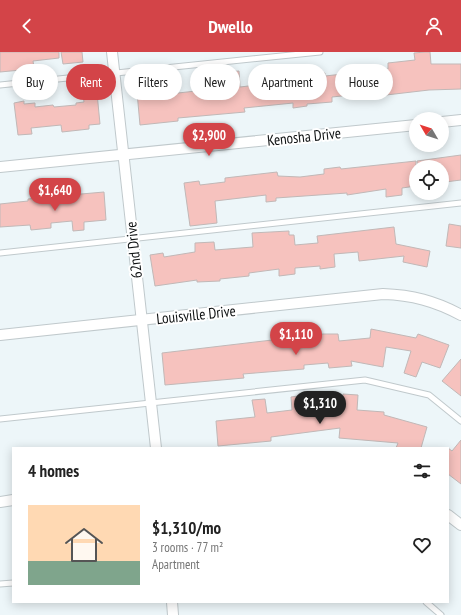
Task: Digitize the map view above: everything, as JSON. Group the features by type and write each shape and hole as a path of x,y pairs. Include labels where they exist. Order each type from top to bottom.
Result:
{"street":[{"name":"62nd Drive","path":"112,52 114,64"},
{"name":"62nd Drive","path":"116,82 156,447"},
{"path":"449,121 461,120"},
{"name":"Kenosha Drive","path":"0,167 409,126"},
{"name":"Louisville Drive","path":"0,336 383,294 405,295 426,299 461,315"},
{"path":"0,502 12,500"},
{"path":"449,516 461,525"},
{"path":"172,603 173,615"}],"lane":[{"path":"116,73 320,52"},
{"path":"0,85 66,78"},
{"path":"0,253 461,203"},
{"path":"0,419 365,380 430,395 461,421"},
{"path":"0,584 12,583"},
{"path":"427,603 441,615"}],"building":[{"path":"0,52 59,52 59,58 33,61 33,64 12,64 12,71 0,72"},
{"path":"61,52 82,52 83,62 63,64"},
{"path":"430,52 431,64 461,64 461,89 429,90 393,94 393,64 388,63 415,60 414,53"},
{"path":"335,75 335,97 332,97 332,102 307,104 307,106 293,108 293,103 244,108 245,112 178,118 178,121 140,125 138,100 182,100 182,93 190,92 190,100 240,100 240,87 248,86 248,100 327,100 327,76"},
{"path":"84,100 98,100 100,124 89,125 89,129 62,132 61,125 31,128 32,134 18,135 14,103 24,101 24,104 35,103 35,107 53,105 54,107 76,105 76,103 84,102"},
{"path":"461,155 461,180 449,182 449,160 424,160"},
{"path":"409,162 409,187 402,188 402,195 386,197 386,189 347,195 347,193 276,198 276,201 266,202 266,195 215,201 217,223 190,226 184,183 199,181 200,185 225,182 225,178 277,172 278,176 300,177 324,174 324,169 340,167 341,169"},
{"path":"104,192 106,220 84,222 84,230 73,231 72,221 51,223 51,228 31,230 30,225 0,227 0,204 41,198 41,202 70,199 70,195"},
{"path":"449,224 461,226 461,248 446,246"},
{"path":"394,227 396,244 430,251 427,267 403,262 404,256 359,261 358,252 334,254 335,267 320,269 320,266 295,268 295,274 279,276 279,269 249,273 249,276 220,279 220,281 197,282 197,280 155,286 150,255 163,253 164,257 195,252 195,243 214,242 215,250 253,247 252,233 289,231 289,235 294,235 295,245 318,243 317,236"},
{"path":"371,329 416,338 418,334 449,345 440,368 422,362 416,377 404,373 411,351 386,347 383,367 351,361 352,366 329,368 328,363 304,365 304,369 243,374 244,378 165,385 162,353 323,334 338,334 339,341 370,338"},
{"path":"461,359 461,396 442,381"},
{"path":"343,394 358,395 357,410 384,412 384,415 427,427 421,447 396,447 398,443 339,438 340,428 271,437 271,441 218,446 216,421 255,417 252,400 265,399 267,413 292,410 291,397 305,395 307,415 342,411"},
{"path":"461,440 461,484 449,475 449,449 452,451"}]}
